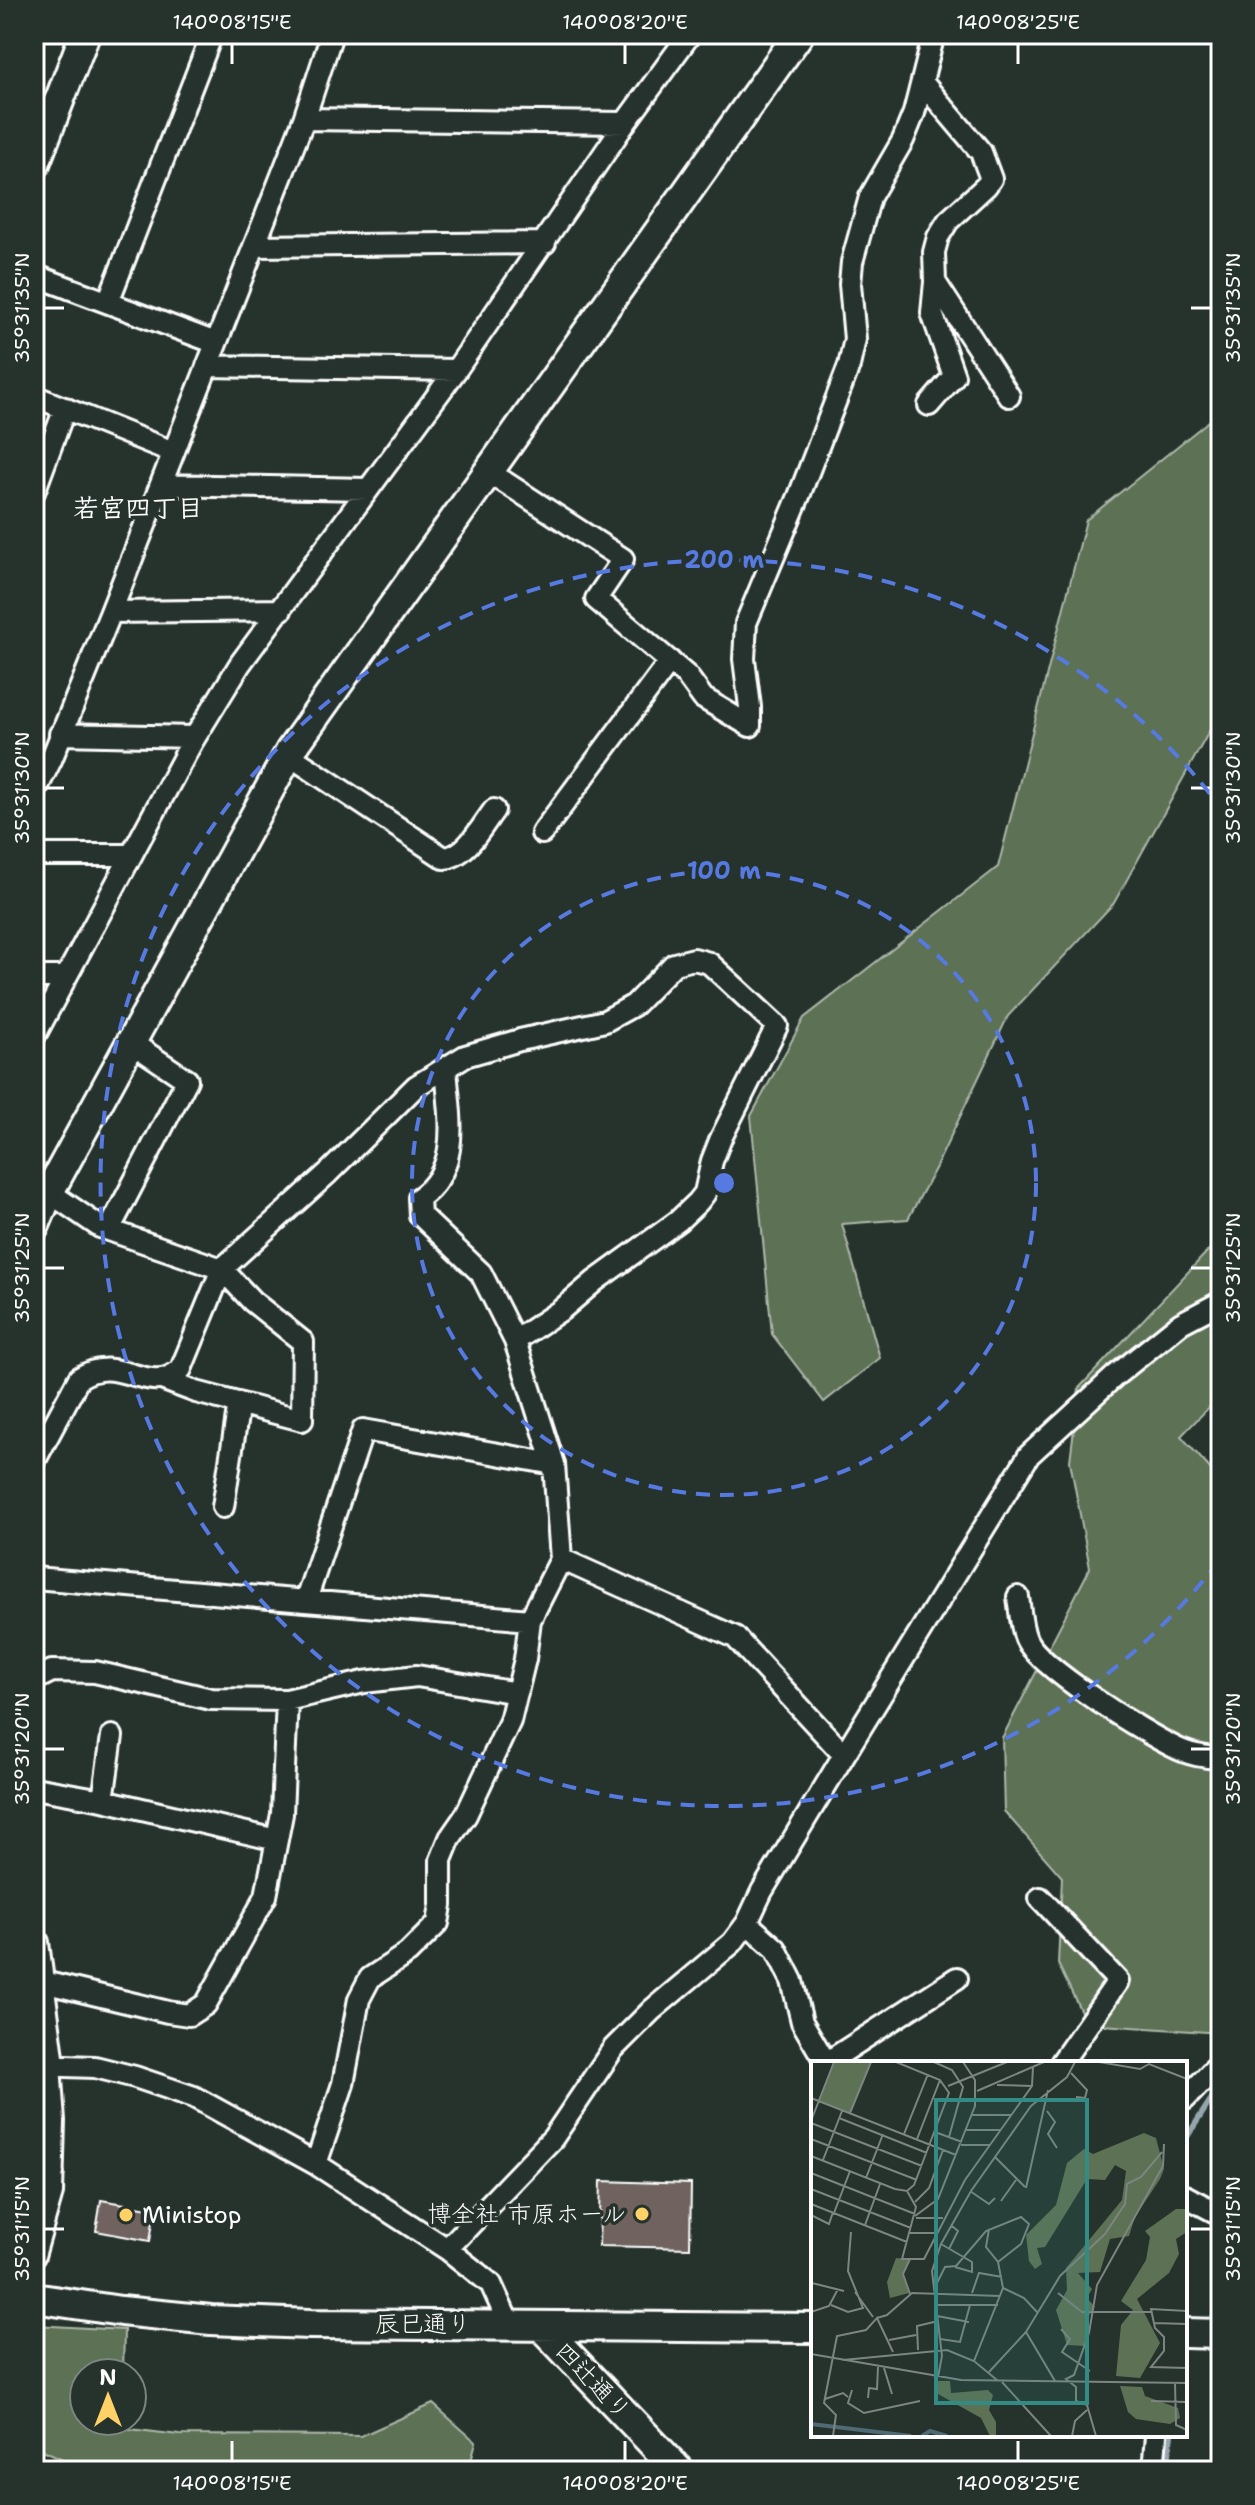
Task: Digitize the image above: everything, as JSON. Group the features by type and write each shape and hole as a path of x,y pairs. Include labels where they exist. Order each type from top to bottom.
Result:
{"street":[{"path":"34,166 85,34"},
{"path":"108,302 212,34"},
{"path":"34,794 51,760 161,485 304,119 332,34"},
{"path":"34,1037 195,737 240,664 456,370 625,123 690,34"},
{"path":"34,1227 49,1192 289,755 799,34"},
{"path":"489,472 623,559 596,599 687,676 703,698 750,726 744,659 746,623 849,366 855,339 850,284 852,262 870,197 903,140 914,113 934,34"},
{"path":"922,82 981,152 991,179 948,221 938,237 934,252 932,313 954,376 929,405"},
{"path":"304,119 625,123"},
{"path":"254,246 545,243"},
{"path":"34,275 216,343"},
{"path":"935,282 1009,396"},
{"path":"207,366 456,370"},
{"path":"34,396 173,452"},
{"path":"34,492 65,408"},
{"path":"161,485 368,489"},
{"path":"111,612 281,610"},
{"path":"542,833 670,661"},
{"path":"60,734 195,737"},
{"path":"289,755 444,858 452,858 463,850 494,810"},
{"path":"34,855 130,855"},
{"path":"164,1380 181,1369 222,1269 328,1173 416,1086 465,1056 605,1021 634,1005 674,964 694,959 709,963 777,1026 721,1138 705,1193 678,1221 515,1341"},
{"path":"34,977 64,977"},
{"path":"109,1230 187,1080 132,1043"},
{"path":"316,2164 343,2084 359,1999 370,1978 408,1953 438,1923 441,1860 510,1721 530,1620 561,1559 554,1464 515,1341 481,1273 420,1215 419,1198 434,1188 450,1155 446,1068"},
{"path":"34,1462 79,1378 91,1370 118,1369 302,1420 303,1342 252,1301 222,1269 109,1230 49,1192"},
{"path":"447,2249 553,2138 613,2049 652,2010 732,1943 747,1923 762,1891 1029,1455 1115,1376 1181,1323 1221,1302"},
{"path":"223,1507 239,1403"},
{"path":"306,1600 363,1430 554,1464"},
{"path":"561,1559 735,1637 844,1755"},
{"path":"34,1578 530,1620"},
{"path":"1018,1597 1026,1641 1094,1700 1175,1748 1221,1758"},
{"path":"34,1680 52,1671 95,1672 211,1699 287,1700 364,1682 417,1676 517,1693"},
{"path":"39,1981 189,2015 206,2004 266,1896 282,1814 287,1700"},
{"path":"103,1800 112,1736"},
{"path":"34,1788 103,1800 277,1840"},
{"path":"1040,1898 1118,1981 1062,2061"},
{"path":"747,1923 776,1949 792,1981 802,2022 825,2061"},
{"path":"34,1943 39,1981 42,2065 54,2121 52,2193 34,2256"},
{"path":"829,2061 957,1978"},
{"path":"1187,2097 1221,2062"},
{"path":"42,2065 95,2067 194,2097 316,2164 447,2249 491,2284 509,2324"},
{"path":"34,2191 53,2173"},
{"path":"1187,2197 1221,2215"},
{"name":"辰巳通り","path":"34,2298 211,2320 310,2324 811,2328"},
{"name":"四辻通り","path":"541,2326 679,2471"},
{"path":"1187,2333 1221,2334"},
{"path":"1153,2471 1156,2437"}],"green space":[{"path":"1221,411 1221,710 1114,903 1008,1016 908,1219 842,1224 880,1358 824,1402 772,1334 751,1116 804,1018 998,867 1086,520"},
{"path":"1221,1237 1221,1400 1217,1399 1181,1436 1221,1481 1221,2033 1087,2024 1058,1964 1062,1877 1004,1811 1002,1738 1090,1568 1070,1461 1079,1388"},
{"path":"34,2325 124,2330 123,2357 68,2357 68,2437 148,2437 148,2431 179,2435 361,2436 433,2404 476,2442 468,2471 89,2471 34,2446"}],"building":[{"path":"601,2181 691,2184 690,2248 599,2246"},
{"path":"101,2200 155,2209 150,2241 96,2231"}],"waterway":[{"path":"1187,2137 1221,2084"},
{"path":"1167,2471 1171,2437"}],"place":[{"name":"博全社 市原ホール","path":"642,2214"},
{"name":"Ministop","path":"126,2215"}],"district":[{"name":"若宮四丁目","path":"138,507"}]}
